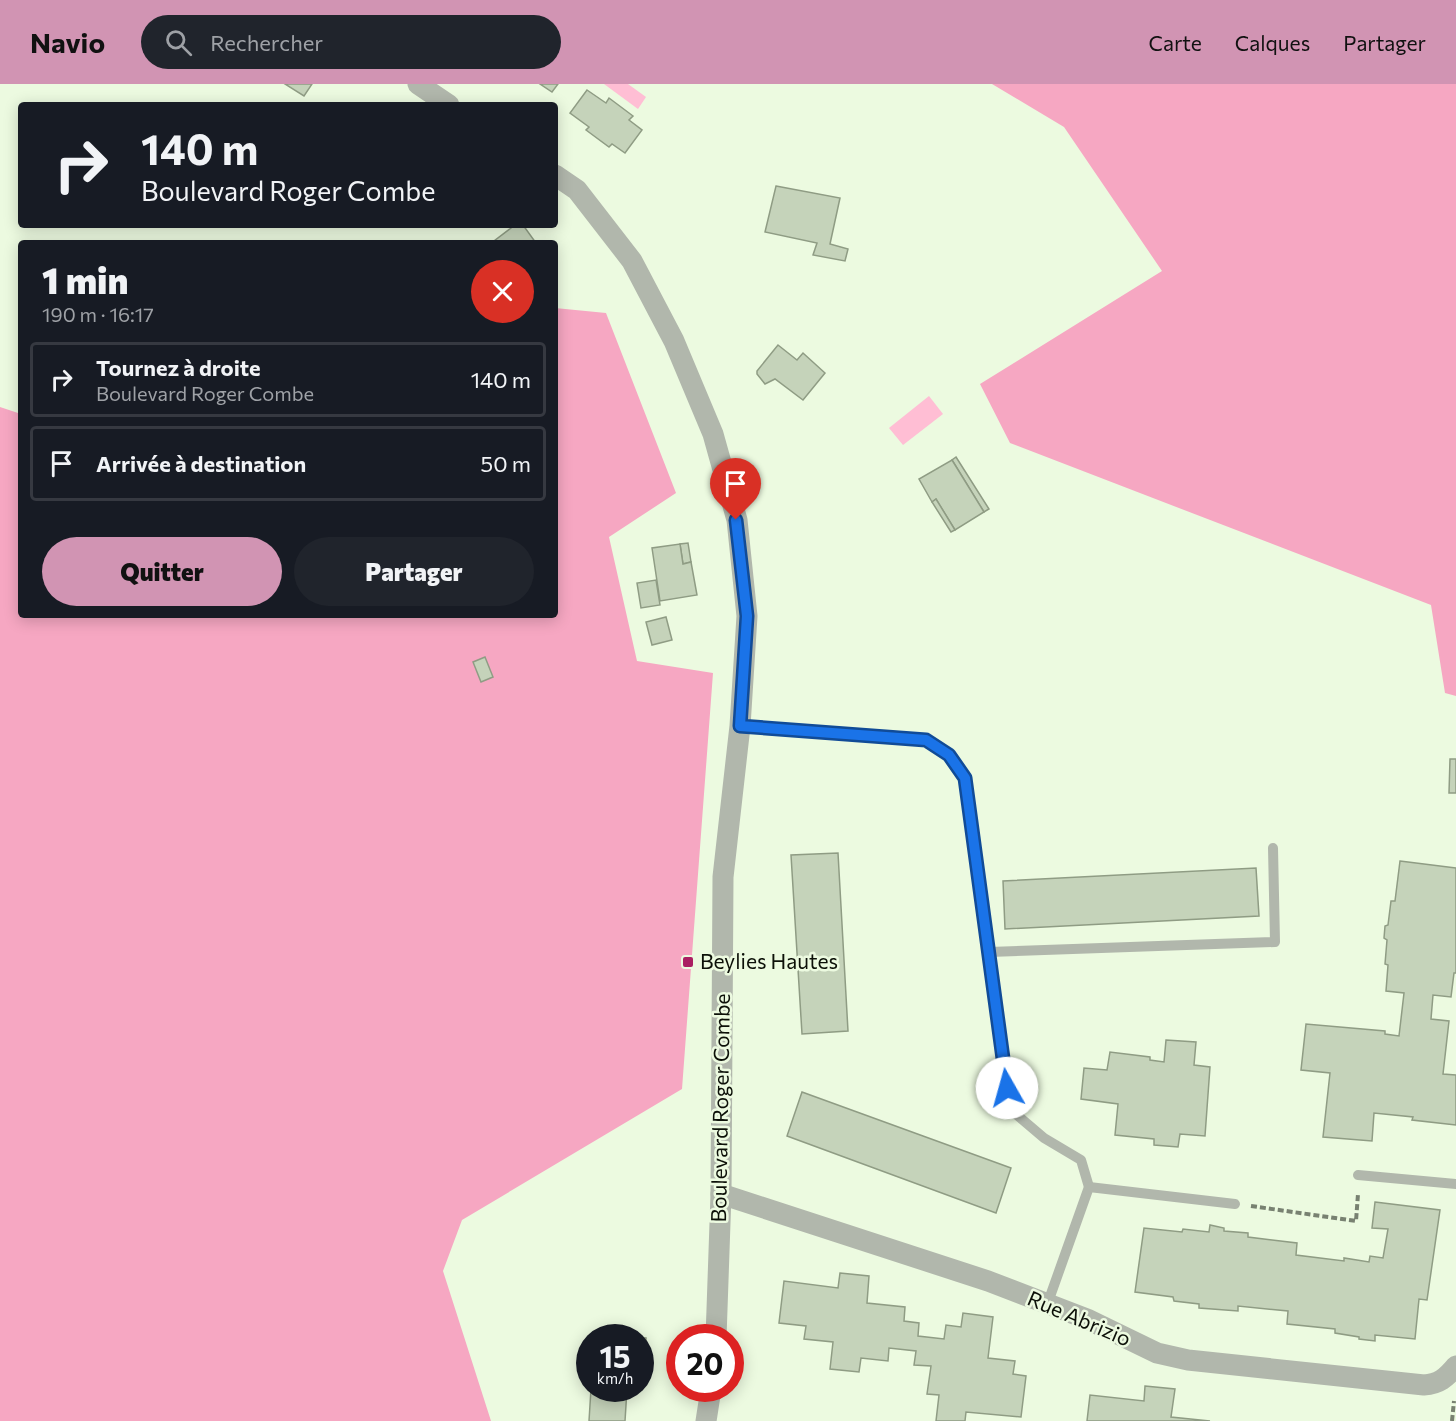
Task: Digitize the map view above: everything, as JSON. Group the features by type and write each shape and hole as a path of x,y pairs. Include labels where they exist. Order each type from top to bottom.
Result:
{"street":[{"path":"418,84 445,102"},
{"name":"Boulevard Roger Combe","path":"558,177 577,190 633,261 674,341 713,434 736,520 747,616 740,726 723,877 722,1194 717,1324"},
{"name":"Rue Abrizio","path":"722,1194 988,1281 1087,1319 1157,1353 1188,1360 1424,1385 1434,1384 1451,1372"},
{"path":"706,1421 709,1402"}],"lane":[{"path":"740,726 926,740 949,755 965,778 1007,1088 1017,1115 1044,1137 1081,1160 1089,1187 1047,1305"},
{"path":"989,952 1275,942 1273,848"},
{"path":"1358,1175 1456,1184"},
{"path":"1089,1187 1235,1204"}],"path":[{"path":"1235,1204 1356,1221 1358,1175"}],"shaded area":[{"path":"604,84 628,84 646,97 638,109"},
{"path":"992,84 1456,84 1456,696 1445,693 1431,605 1010,443 980,384 1162,271 1064,127"},
{"path":"558,308 606,313 676,493 609,537 637,661 713,673 682,1089 462,1220 443,1271 491,1421 0,1421 0,407 18,413 18,618 558,618"},
{"path":"929,396 943,414 903,445 889,428"}],"building":[{"path":"285,84 312,84 304,96"},
{"path":"540,84 558,84 552,92"},
{"path":"587,90 606,103 609,98 633,116 629,120 642,130 625,153 612,144 609,147 586,130 589,127 570,113"},
{"path":"776,186 840,198 830,244 848,249 845,261 813,255 817,243 765,232"},
{"path":"511,228 525,228 534,240 495,240"},
{"path":"778,345 797,360 803,353 825,373 803,400 775,379 765,384 757,374"},
{"path":"956,457 989,509 984,512 952,460"},
{"path":"952,460 984,512 955,530 936,499 932,502 919,479"},
{"path":"936,499 955,530 951,532 932,502"},
{"path":"688,543 691,562 683,564 680,544"},
{"path":"680,544 683,564 691,562 697,595 660,601 652,548"},
{"path":"656,580 660,605 641,608 637,583"},
{"path":"666,617 672,640 652,645 646,622"},
{"path":"485,657 493,677 481,682 473,662"},
{"path":"1450,759 1456,759 1456,793 1449,793"},
{"path":"838,853 848,1031 802,1034 791,855"},
{"path":"1400,861 1456,868 1456,973 1454,973 1451,997 1433,995 1431,1019 1449,1021 1443,1074 1456,1075 1456,1125 1374,1113 1372,1141 1323,1137 1330,1073 1301,1070 1306,1024 1385,1031 1385,1034 1399,1036 1404,993 1386,991 1388,965 1385,964 1387,940 1384,938 1391,901 1395,901"},
{"path":"1256,868 1259,916 1005,929 1003,881"},
{"path":"1166,1040 1196,1042 1194,1065 1210,1067 1205,1136 1180,1134 1178,1147 1154,1145 1154,1139 1115,1135 1118,1104 1081,1099 1084,1068 1107,1070 1110,1052 1150,1057 1150,1060 1164,1062"},
{"path":"802,1092 1011,1168 996,1213 787,1136"},
{"path":"1375,1202 1440,1210 1427,1300 1419,1299 1415,1339 1375,1335 1375,1341 1359,1339 1359,1337 1335,1333 1335,1329 1287,1324 1288,1311 1238,1306 1238,1311 1199,1308 1199,1304 1174,1301 1173,1297 1135,1292 1144,1228 1209,1232 1210,1225 1224,1228 1224,1231 1248,1233 1248,1237 1297,1243 1296,1255 1369,1262 1370,1256 1383,1258 1388,1229 1372,1228"},
{"path":"840,1273 869,1276 867,1303 905,1307 904,1321 919,1323 918,1336 944,1339 946,1325 961,1327 963,1313 993,1317 988,1358 1015,1361 1013,1374 1026,1376 1021,1417 966,1412 965,1421 936,1421 939,1395 927,1394 931,1366 914,1365 916,1351 889,1348 888,1361 861,1358 859,1372 830,1369 833,1342 804,1339 806,1326 779,1323 784,1281 838,1288"},
{"path":"1145,1386 1175,1389 1171,1417 1210,1421 1087,1421 1090,1395 1144,1401"},
{"path":"590,1402 626,1402 625,1421 589,1421"}],"place":[{"name":"Beylies Hautes","path":"688,962"}],"route":[{"path":"736,520 747,616 740,726 926,740 949,755 965,778 1007,1088"}]}
